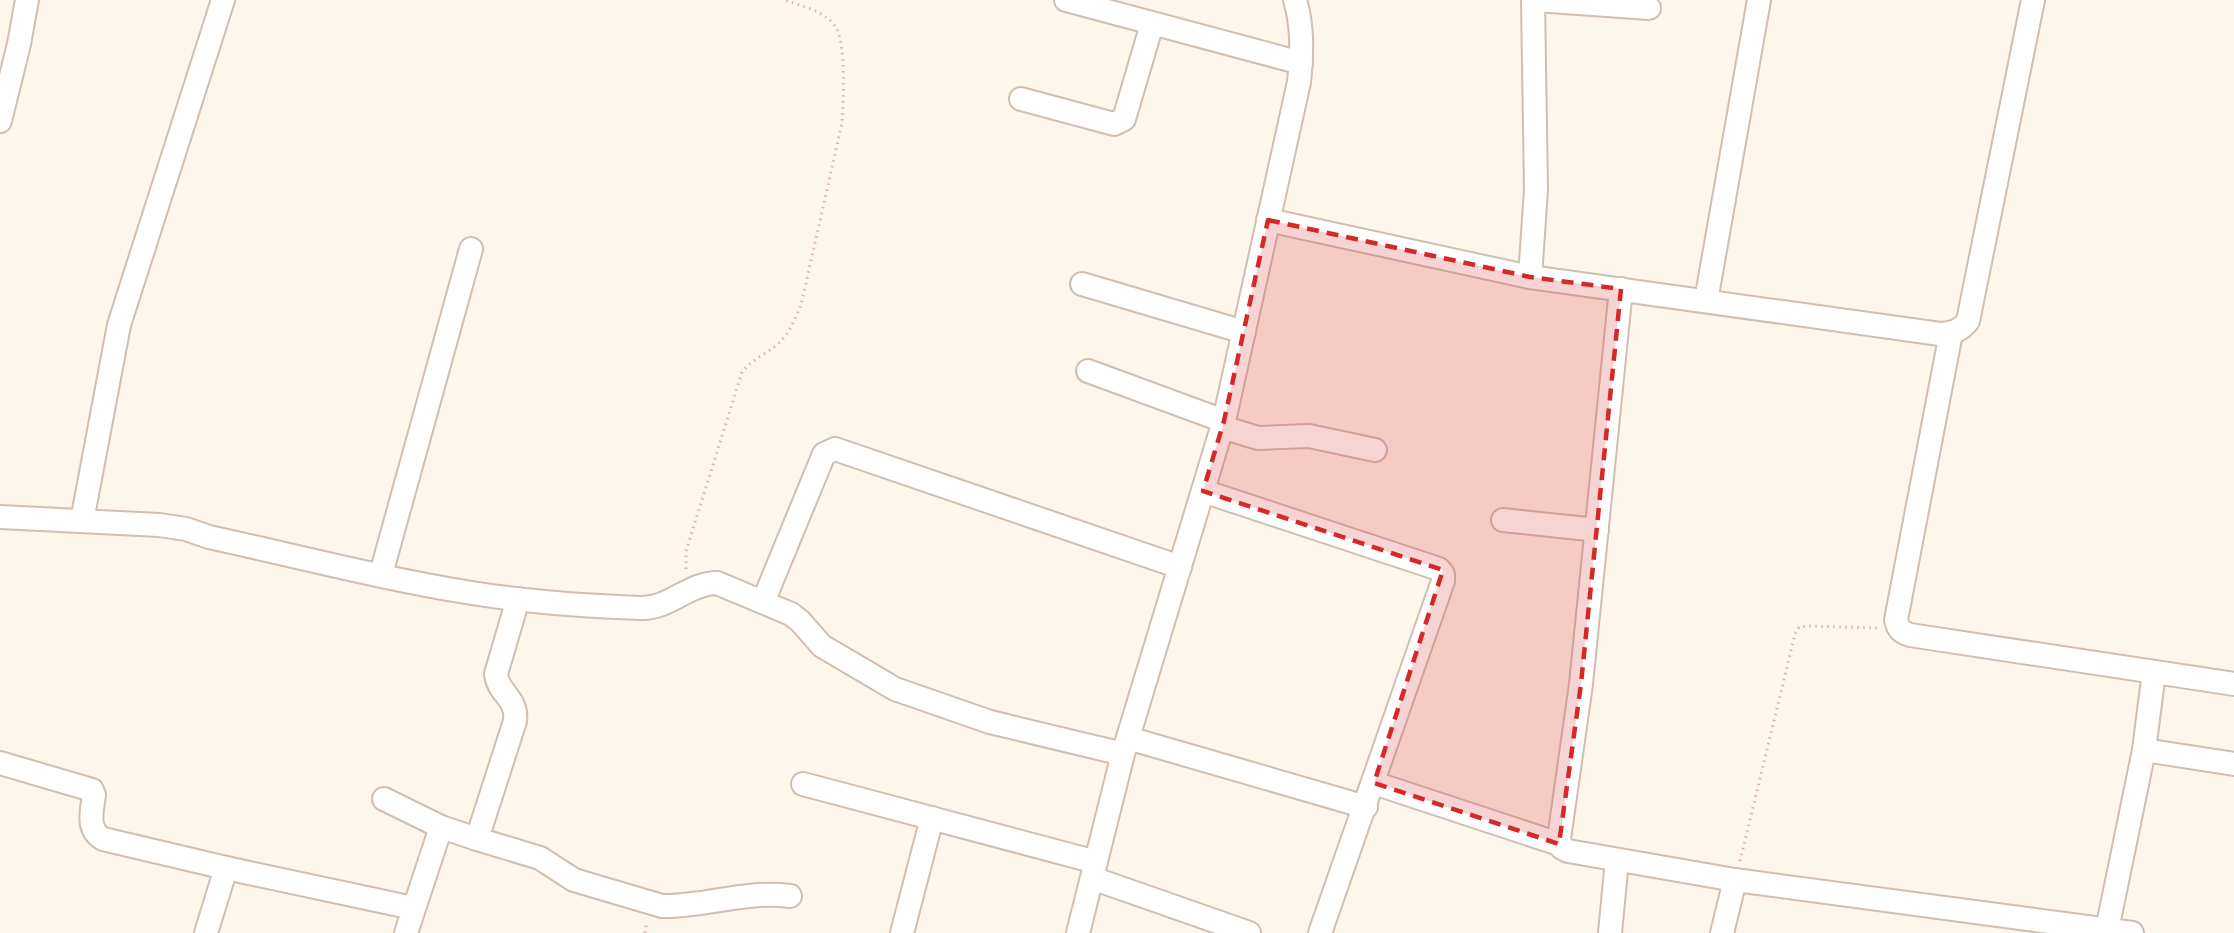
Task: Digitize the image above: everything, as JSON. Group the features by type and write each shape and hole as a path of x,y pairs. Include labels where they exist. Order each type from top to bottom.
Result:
{"street":[{"path":"0,121 27,0"},
{"path":"82,521 119,325 223,0"},
{"path":"1066,0 1301,63"},
{"path":"1078,933 1126,746 1223,424 1299,82 1300,25 1295,0"},
{"path":"1530,277 1536,190 1534,0 1649,8"},
{"path":"1706,301 1759,0"},
{"path":"1268,220 1530,277 1940,334 1951,333 1961,329 1968,321 2032,0"},
{"path":"1021,99 1114,124 1119,123 1124,119 1152,24"},
{"path":"381,574 471,249"},
{"path":"1082,284 1244,332"},
{"path":"1559,844 1581,684 1621,289"},
{"path":"1951,333 1896,620 1898,628 1910,636 2234,684"},
{"path":"1088,371 1258,438 1309,436 1375,450"},
{"path":"763,602 824,454 836,449 1180,567"},
{"path":"1203,491 1439,569 1443,574 1443,581 1366,807 1320,933"},
{"path":"0,517 159,525 446,589 518,599 644,608 665,603 706,583 717,583 791,614 822,646 895,689 990,722 1126,746 1366,807"},
{"path":"1503,520 1597,530"},
{"path":"477,839 515,721 514,705 497,681 496,675 518,599"},
{"path":"2107,930 2144,750 2154,672"},
{"path":"2144,750 2234,764"},
{"path":"0,763 92,790 94,795 92,829 103,839 413,908"},
{"path":"1374,783 1559,844 1568,851 1735,880 2132,933"},
{"path":"803,784 932,818 1094,870 1248,933"},
{"path":"384,799 441,827 540,858 574,880 662,906 677,906 756,894 790,896"},
{"path":"902,933 932,818"},
{"path":"406,933 441,827"},
{"path":"1610,933 1617,860"},
{"path":"206,933 226,868"},
{"path":"1722,933 1735,880"}],"path":[{"path":"696,587 687,571 686,551 742,372 748,364 780,343 792,327 801,305 842,123 844,97 841,42 835,25 820,14 785,0"},
{"path":"1735,880 1795,634 1799,627 1898,628"}],"highlighted area":[{"path":"1268,220 1530,277 1621,289 1581,684 1559,844 1374,783 1443,570 1203,491 1224,421"}]}
